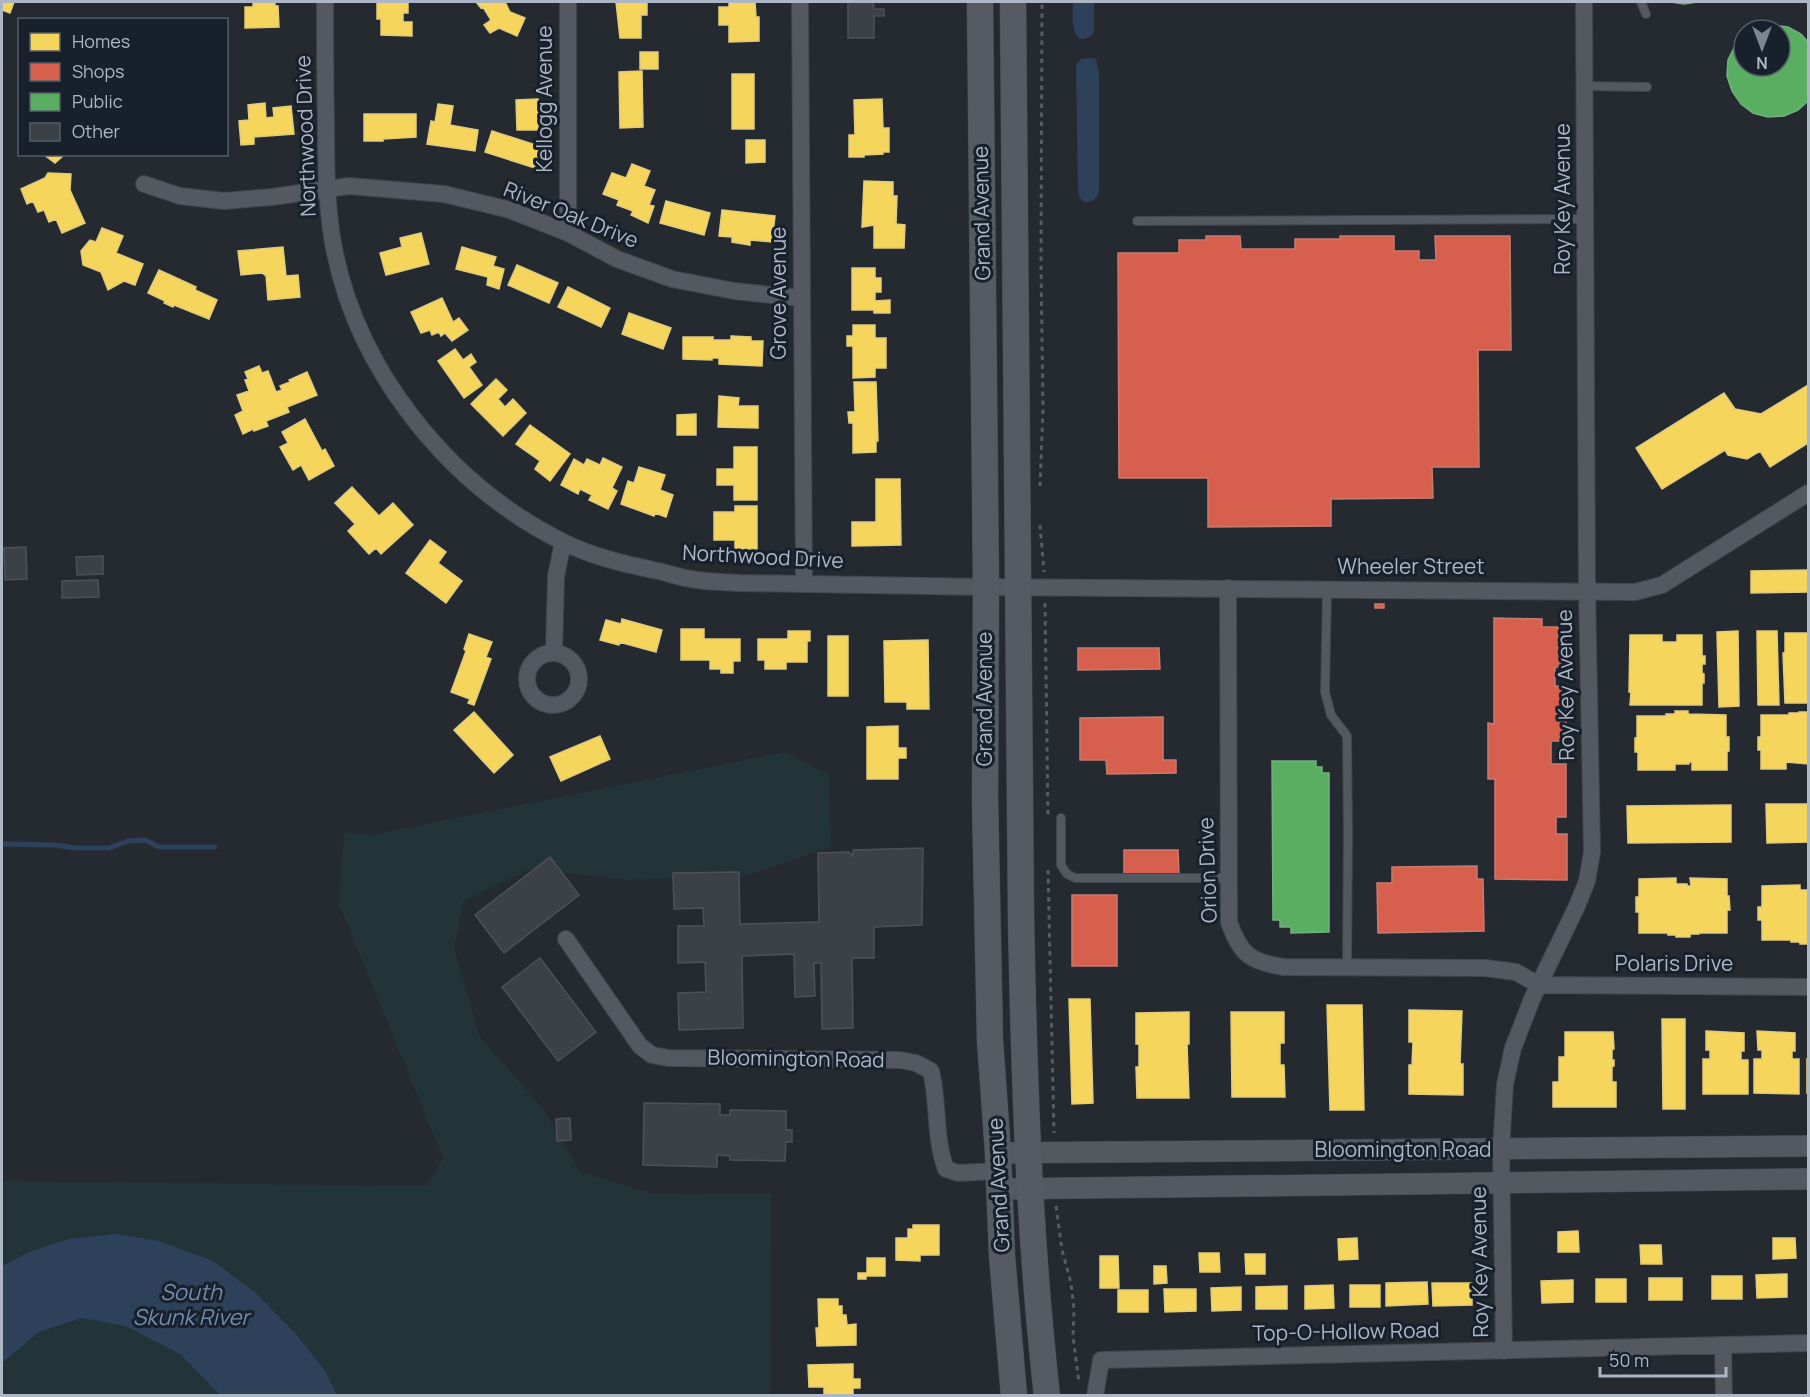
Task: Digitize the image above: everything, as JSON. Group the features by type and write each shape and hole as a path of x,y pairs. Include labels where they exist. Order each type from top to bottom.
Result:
{"main road":[{"name":"Grand Avenue","path":"980,2 986,586 985,800 990,1041 1007,1324 1014,1395"},
{"name":"Grand Avenue","path":"1013,2 1023,1045 1035,1269 1047,1395"}],"street":[{"name":"Northwood Drive","path":"325,2 326,188 333,239 344,286 357,322 395,391 438,448 462,472 524,519 563,542 603,558 698,580 986,586"},
{"name":"Kellogg Avenue","path":"568,2 568,233"},
{"name":"Grove Avenue","path":"800,2 804,584"},
{"name":"Roy Key Avenue","path":"1504,1351 1501,1150 1504,1084 1513,1047 1532,999 1587,881 1592,852 1587,590 1584,2"},
{"name":"River Oak Drive","path":"144,184 180,196 224,201 272,198 349,186 444,194 510,210 568,233 617,259 672,279 734,291 801,298"},
{"name":"Wheeler Street","path":"986,586 1635,592 1662,585 1809,493"},
{"path":"554,653 556,576 563,542"},
{"name":"Orion Drive","path":"1228,588 1229,922 1236,940 1247,954 1263,964 1284,967 1485,968 1516,972 1539,985"},
{"name":"Bloomington Road","path":"566,939 640,1046 652,1054 668,1058 900,1060 916,1063 931,1071 935,1090 940,1154 946,1169 958,1173 998,1171 1029,1152 1809,1146"},
{"name":"Polaris Drive","path":"1539,985 1809,987"},
{"name":"Bloomington Road","path":"998,1171 1031,1190 1809,1179"},
{"name":"Top-O-Hollow Road","path":"1087,1392 1101,1360 1809,1343"},
{"path":"1723,1345 1725,1395"}],"lane":[{"path":"1641,2 1646,14"},
{"path":"1585,86 1647,87"},
{"path":"1137,221 1585,219"},
{"path":"1327,589 1325,692 1331,715 1347,736 1347,967"},
{"path":"1061,818 1061,865 1067,874 1076,878 1229,878"}],"path":[{"path":"1040,490 1043,410 1042,2"},
{"path":"1040,522 1044,567"},
{"path":"1046,609 1048,823"},
{"path":"1048,869 1054,1136"},
{"path":"1056,1210 1062,1250 1071,1283 1074,1342 1087,1392"}],"shaded area":[{"path":"784,752 829,775 831,847 746,876 628,880 529,869 463,902 454,948 480,1037 544,1110 580,1172 651,1193 771,1194 770,1395 337,1395 326,1372 297,1335 257,1294 116,1234 68,1239 29,1252 2,1266 2,1181 426,1186 443,1158 339,904 344,832 371,835"},
{"path":"82,1318 125,1326 180,1354 220,1395 2,1396 2,1363 39,1332"}],"water":[{"path":"1073,2 1094,2 1094,32 1088,38 1080,39 1075,31"},
{"path":"1081,59 1096,59 1099,74 1099,189 1094,199 1084,202 1079,197 1078,190 1076,65"},
{"name":"South Skunk River","path":"116,1234 159,1241 213,1261 257,1294 297,1335 326,1372 337,1395 220,1395 180,1354 125,1326 82,1318 39,1332 2,1363 2,1266 29,1252 68,1239"}],"building: Homes":[{"path":"2,2 14,2 10,13 2,10"},
{"path":"253,2 275,2 275,6 278,6 279,27 245,28 245,7 253,7"},
{"path":"377,2 408,2 408,13 403,13 403,22 412,22 412,36 381,35 381,19 377,19"},
{"path":"476,2 505,2 510,12 525,18 517,36 499,28 490,33 484,25 491,20 483,7 481,8"},
{"path":"616,2 647,2 647,15 641,15 641,38 620,38"},
{"path":"729,2 755,2 756,17 759,17 759,41 729,42 729,25 719,25 719,7 729,7"},
{"path":"640,52 658,52 658,69 640,69"},
{"path":"642,71 643,127 620,128 619,72"},
{"path":"732,74 754,74 754,129 732,129"},
{"path":"538,99 538,130 517,130 516,100"},
{"path":"882,99 883,128 889,128 889,152 864,155 864,157 849,157 849,135 855,135 854,100"},
{"path":"265,103 266,118 274,117 273,108 291,106 294,134 254,137 254,144 241,145 239,121 249,120 248,105"},
{"path":"438,104 453,106 450,125 478,130 475,151 427,144 431,121 435,122"},
{"path":"364,114 416,114 416,137 364,141"},
{"path":"492,131 542,147 535,168 485,152"},
{"path":"746,140 765,140 765,162 746,163"},
{"path":"46,156 63,156 55,163"},
{"path":"632,164 650,171 644,186 655,190 649,205 654,206 648,223 631,215 633,211 617,205 619,200 603,194 612,173 626,178"},
{"path":"48,173 71,174 70,190 85,223 62,233 56,219 49,222 44,210 38,212 33,201 27,204 21,189 45,178"},
{"path":"864,181 893,182 893,196 897,196 896,224 905,225 904,248 874,248 874,225 862,227"},
{"path":"666,201 710,213 704,235 660,223"},
{"path":"722,210 775,216 772,242 750,240 750,245 732,242 732,237 719,236"},
{"path":"102,228 123,236 116,253 143,264 135,285 124,281 108,290 101,272 83,265 81,251 90,240 96,242"},
{"path":"421,233 429,264 386,275 380,253 402,247 400,238"},
{"path":"283,247 286,276 298,275 300,297 268,300 266,276 262,273 241,275 238,251"},
{"path":"462,247 496,257 493,266 504,269 499,289 487,285 488,277 456,269"},
{"path":"517,265 558,283 549,303 508,285"},
{"path":"852,268 875,268 875,278 881,278 881,292 875,292 875,301 890,300 890,313 852,310"},
{"path":"159,270 196,287 195,290 217,300 209,319 174,305 173,307 148,293"},
{"path":"568,287 610,308 601,327 558,307"},
{"path":"442,298 453,322 459,318 468,330 452,341 445,333 441,336 439,332 432,335 430,330 421,333 411,312"},
{"path":"629,313 671,328 663,349 622,334"},
{"path":"853,325 875,325 875,338 886,338 886,368 875,368 875,377 853,378 853,346 847,346 847,336 853,336"},
{"path":"731,336 751,337 751,341 763,341 762,366 719,364 719,358 712,358 712,360 683,359 683,337 713,337 713,340 731,340"},
{"path":"455,349 463,360 471,354 476,362 469,367 482,385 464,398 438,361"},
{"path":"259,366 262,373 268,371 276,392 282,390 280,386 290,382 289,380 307,372 317,395 287,407 289,412 266,421 268,426 243,434 235,415 243,411 237,395 249,391 245,372"},
{"path":"496,379 507,390 498,399 505,407 513,399 526,413 503,436 471,404"},
{"path":"854,382 876,382 878,441 876,441 876,452 853,453 853,423 849,423 848,412 855,412"},
{"path":"1808,385 1808,443 1770,467 1760,451 1747,459 1728,455 1725,450 1662,489 1636,448 1724,393 1735,409 1761,414"},
{"path":"719,396 739,398 738,406 758,406 758,428 718,427"},
{"path":"696,414 696,435 677,435 677,415"},
{"path":"305,419 322,451 325,449 334,466 309,480 301,465 293,470 280,447 288,443 282,432"},
{"path":"530,425 570,454 550,481 535,469 540,461 516,444"},
{"path":"734,447 757,447 757,500 734,500 734,485 717,485 717,469 734,469"},
{"path":"603,458 622,467 612,488 617,491 608,509 589,500 592,495 580,489 578,494 561,485 574,459 584,465 587,459 600,465"},
{"path":"639,467 665,475 660,490 673,495 666,517 655,513 654,516 621,504 628,481 634,483"},
{"path":"876,479 900,479 901,545 852,546 852,522 876,522"},
{"path":"352,487 379,516 393,503 413,525 381,554 376,548 369,554 348,531 355,524 335,503"},
{"path":"735,506 757,506 757,549 735,549 735,540 714,540 714,512 735,512"},
{"path":"430,540 446,552 438,563 462,581 446,603 406,573"},
{"path":"1808,570 1808,592 1751,593 1751,571"},
{"path":"622,619 662,630 656,652 619,642 619,645 600,640 606,620 621,624"},
{"path":"681,629 704,629 704,639 740,639 740,661 733,661 733,673 721,673 721,669 710,669 710,660 681,660"},
{"path":"788,631 810,631 810,641 807,641 807,662 786,662 786,669 765,669 765,660 758,660 758,639 788,639"},
{"path":"1738,631 1739,706 1719,707 1717,632"},
{"path":"1757,631 1777,631 1779,705 1758,705"},
{"path":"1785,633 1808,633 1808,703 1785,703 1783,653 1785,653"},
{"path":"469,634 492,642 486,657 491,659 474,705 468,703 470,699 451,692 466,651 464,649"},
{"path":"1630,635 1662,635 1662,642 1677,642 1677,635 1702,635 1702,656 1705,656 1705,664 1702,664 1704,683 1702,683 1702,705 1630,705"},
{"path":"828,636 848,636 848,696 828,696"},
{"path":"928,640 929,709 907,709 907,702 885,702 884,641"},
{"path":"1675,711 1688,711 1688,714 1726,715 1726,737 1729,737 1727,770 1692,770 1692,762 1689,762 1689,764 1675,764 1675,770 1638,770 1638,752 1635,752 1637,716 1666,716 1666,714 1675,714"},
{"path":"474,712 513,755 494,773 454,730"},
{"path":"1808,712 1808,764 1786,762 1786,769 1761,769 1758,737 1761,737 1761,715 1789,715 1789,713"},
{"path":"898,726 898,748 906,748 906,758 898,758 898,779 867,779 867,727"},
{"path":"600,736 610,759 561,781 550,757"},
{"path":"1766,804 1808,804 1808,842 1767,843"},
{"path":"1731,805 1731,842 1628,843 1627,806"},
{"path":"1676,878 1676,884 1687,884 1687,886 1691,886 1690,878 1727,879 1730,910 1727,910 1727,933 1699,933 1690,934 1690,937 1676,937 1668,933 1639,933 1636,897 1639,897 1639,879"},
{"path":"1800,885 1800,890 1808,890 1808,944 1791,942 1791,940 1762,940 1762,920 1758,920 1758,907 1762,907 1762,886"},
{"path":"1069,999 1090,999 1093,1103 1072,1104"},
{"path":"1327,1005 1362,1005 1364,1110 1330,1110"},
{"path":"1409,1010 1462,1011 1460,1064 1463,1064 1463,1095 1409,1094 1409,1065 1412,1065 1413,1042 1409,1042"},
{"path":"1189,1012 1189,1044 1187,1044 1189,1098 1137,1098 1136,1067 1139,1067 1139,1044 1136,1044 1136,1013"},
{"path":"1231,1012 1284,1012 1284,1043 1280,1043 1280,1065 1284,1065 1285,1097 1232,1097"},
{"path":"1662,1019 1685,1019 1685,1109 1663,1109"},
{"path":"1706,1031 1744,1033 1744,1051 1741,1051 1741,1060 1748,1060 1748,1094 1703,1094 1703,1059 1710,1059 1710,1050 1706,1050"},
{"path":"1757,1031 1795,1033 1795,1051 1792,1051 1792,1059 1799,1059 1799,1094 1754,1093 1754,1059 1762,1059 1762,1050 1758,1050"},
{"path":"1565,1032 1613,1032 1612,1082 1616,1082 1616,1107 1553,1107 1553,1082 1559,1082 1559,1057 1565,1057"},
{"path":"1808,1059 1808,1093 1807,1093"},
{"path":"913,1225 939,1225 939,1255 920,1255 920,1261 896,1260 896,1238 908,1238 908,1229 913,1229"},
{"path":"1578,1231 1579,1252 1558,1252 1558,1232"},
{"path":"1357,1238 1358,1259 1339,1260 1338,1239"},
{"path":"1773,1238 1795,1238 1796,1258 1773,1259"},
{"path":"1640,1245 1661,1245 1662,1264 1641,1264"},
{"path":"1199,1253 1219,1253 1220,1272 1200,1272"},
{"path":"1245,1254 1265,1254 1265,1274 1246,1274"},
{"path":"1100,1256 1118,1256 1119,1288 1100,1288"},
{"path":"867,1258 885,1258 885,1276 866,1276 866,1279 858,1279 858,1273 867,1273"},
{"path":"1154,1266 1166,1266 1167,1283 1154,1284"},
{"path":"1787,1274 1787,1297 1757,1298 1756,1275"},
{"path":"1712,1276 1742,1276 1742,1299 1712,1299"},
{"path":"1649,1278 1682,1278 1682,1300 1649,1300"},
{"path":"1596,1279 1626,1279 1626,1302 1596,1302"},
{"path":"1573,1280 1573,1302 1542,1303 1541,1281"},
{"path":"1427,1282 1428,1304 1386,1306 1386,1283"},
{"path":"1432,1283 1472,1283 1472,1305 1433,1306"},
{"path":"1333,1285 1334,1308 1305,1309 1305,1286"},
{"path":"1350,1285 1380,1285 1380,1307 1350,1307"},
{"path":"1287,1286 1287,1309 1256,1309 1256,1287"},
{"path":"1241,1287 1241,1310 1212,1311 1211,1288"},
{"path":"1164,1289 1196,1289 1196,1311 1165,1312"},
{"path":"1118,1290 1148,1290 1148,1312 1118,1312"},
{"path":"818,1299 838,1299 838,1306 842,1306 842,1315 846,1315 847,1325 856,1324 856,1345 817,1346"},
{"path":"853,1364 853,1379 860,1379 860,1388 853,1388 853,1396 824,1396 824,1387 809,1387 808,1365"}],"building: Shops":[{"path":"1206,236 1240,236 1241,249 1295,249 1295,239 1394,236 1394,251 1419,251 1419,260 1436,260 1435,236 1510,236 1511,350 1478,350 1479,467 1432,467 1433,498 1331,499 1331,526 1208,527 1208,478 1119,478 1118,253 1179,253 1179,240 1206,240"},
{"path":"1375,604 1384,604 1384,608 1375,608"},
{"path":"1494,618 1542,619 1542,627 1558,627 1558,638 1566,638 1566,667 1555,667 1555,686 1566,686 1566,741 1551,741 1551,764 1566,764 1566,817 1556,817 1556,834 1567,834 1567,880 1495,879 1495,779 1488,779 1488,723 1494,724"},
{"path":"1078,648 1159,648 1160,669 1078,670"},
{"path":"1163,717 1163,760 1176,760 1176,773 1107,774 1106,760 1080,760 1080,718"},
{"path":"1124,850 1178,850 1179,876 1124,877"},
{"path":"1477,866 1477,879 1483,879 1484,931 1378,933 1377,883 1392,883 1392,867"},
{"path":"1072,895 1117,895 1117,966 1072,966"}],"building: Public":[{"path":"1671,2 1697,2 1684,4"},
{"path":"1792,29 1801,34 1808,42 1808,101 1798,110 1784,116 1768,117 1753,113 1741,104 1732,91 1727,76 1728,60 1732,52 1732,78 1792,78"},
{"path":"1272,761 1316,761 1316,767 1322,767 1322,773 1329,773 1329,932 1291,933 1291,927 1280,927 1280,920 1273,920"}],"building: Other":[{"path":"848,2 873,2 874,9 884,9 884,16 874,16 874,38 848,38"},
{"path":"26,547 27,579 5,580 4,548"},
{"path":"103,556 103,574 77,575 76,557"},
{"path":"98,580 99,597 62,598 62,581"},
{"path":"923,848 922,925 874,927 874,958 852,958 853,1028 822,1029 821,963 814,963 815,996 795,997 794,954 742,956 743,1028 679,1030 678,993 706,992 705,962 678,963 678,926 704,926 703,908 674,909 673,873 739,872 740,924 819,922 818,853 849,852 853,856 853,850"},
{"path":"550,857 579,895 504,953 475,915"},
{"path":"540,958 596,1032 558,1061 502,987"},
{"path":"644,1103 720,1104 720,1115 730,1115 730,1110 786,1111 786,1130 792,1130 792,1142 786,1142 785,1161 730,1160 730,1156 717,1155 717,1167 643,1165"},
{"path":"570,1118 571,1140 557,1141 556,1119"}],"waterway":[{"path":"2,844 109,848 128,841 145,840 159,847 215,847"}]}
